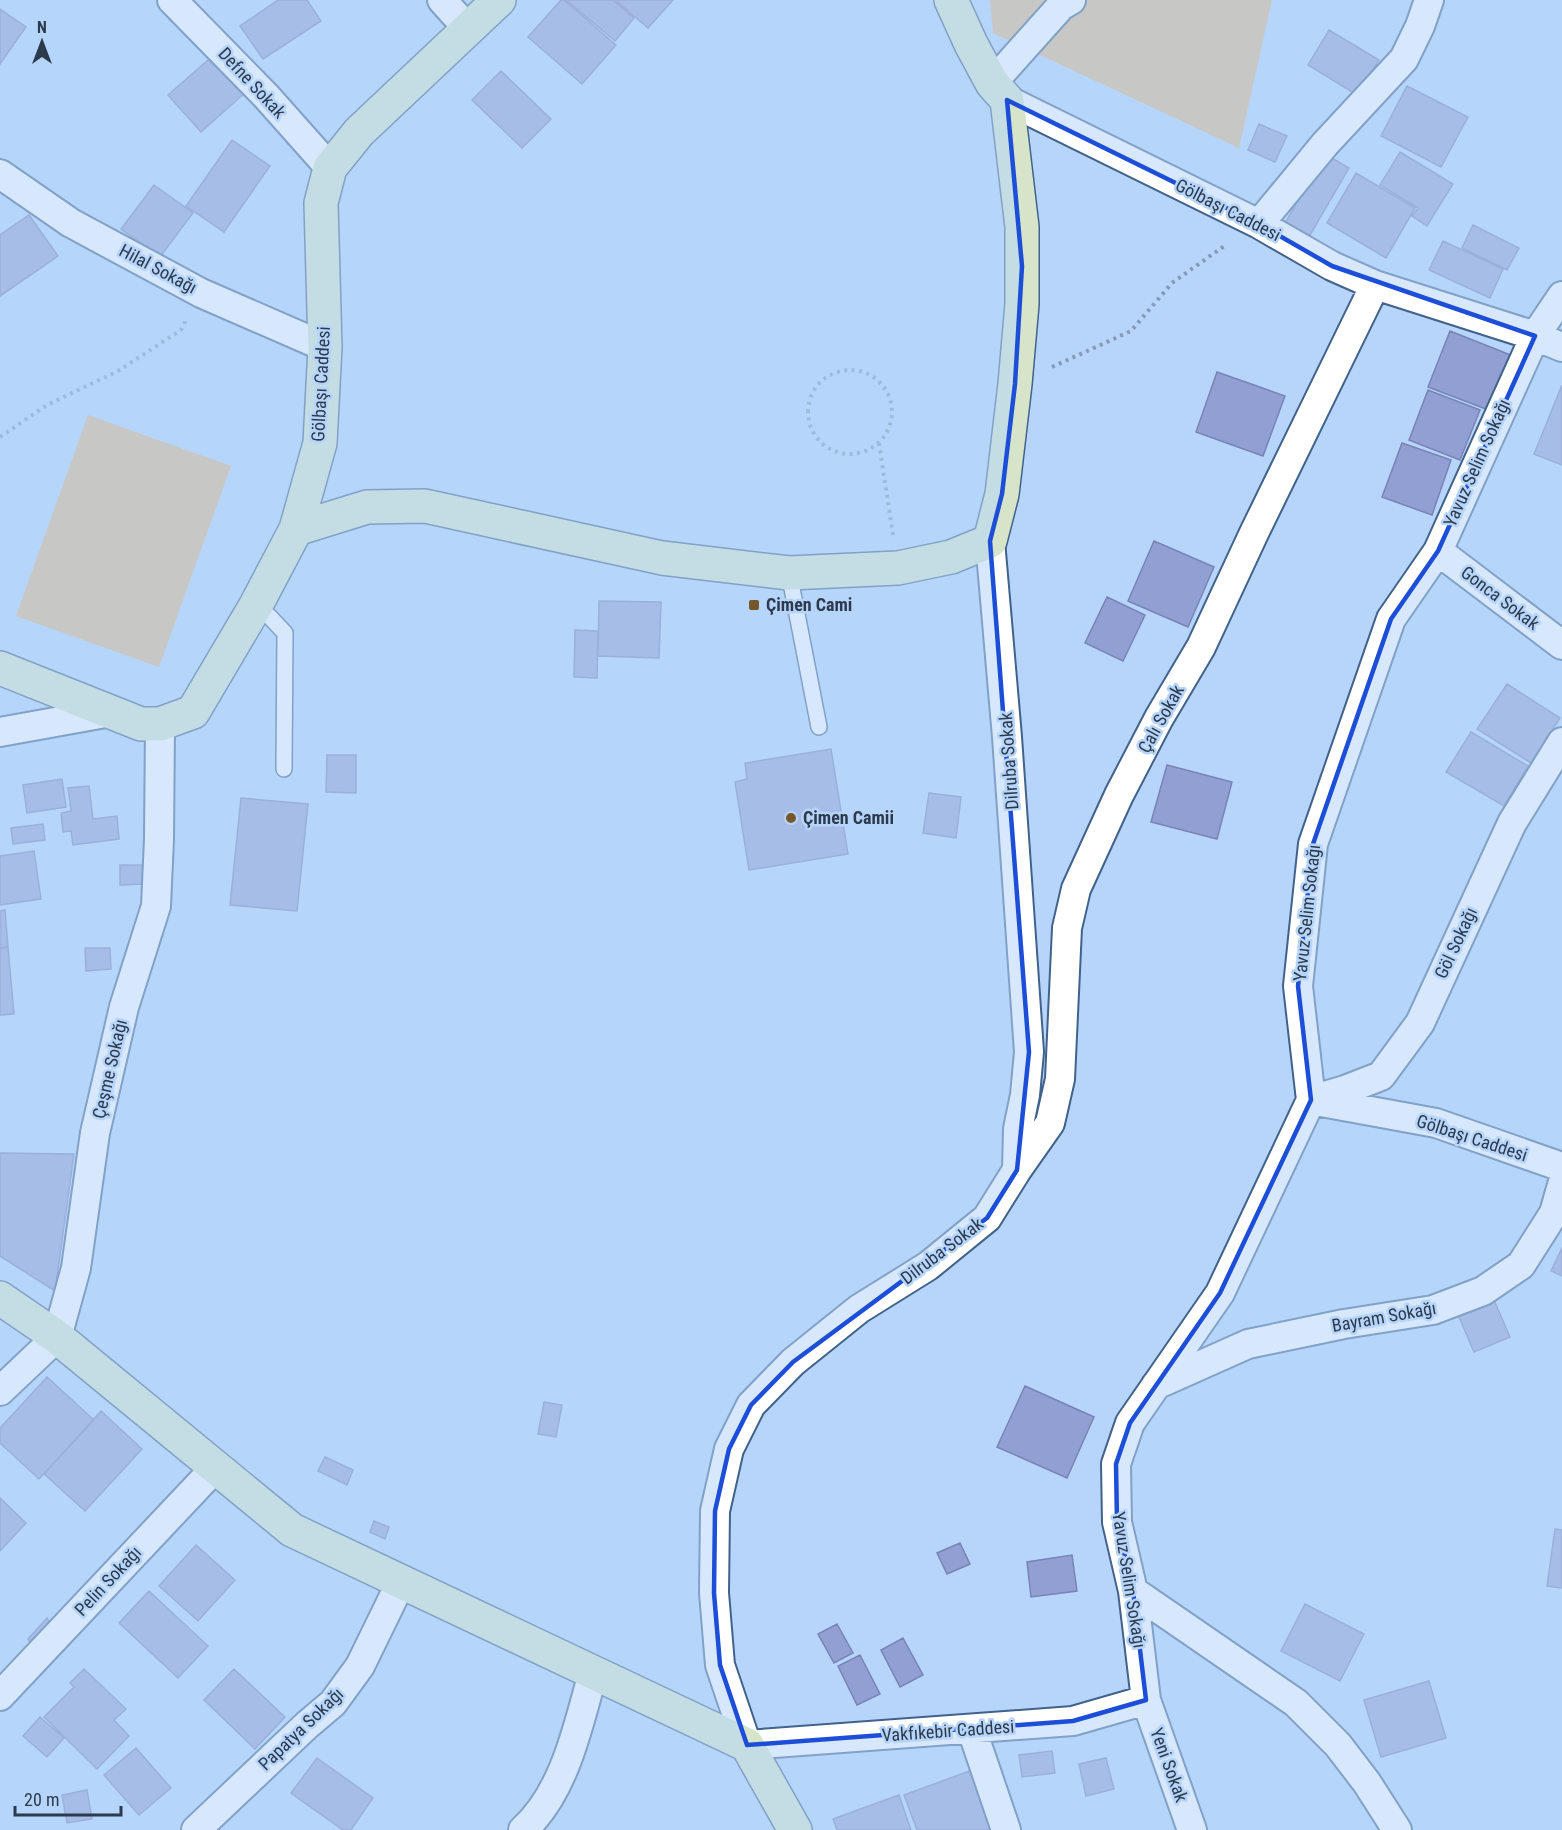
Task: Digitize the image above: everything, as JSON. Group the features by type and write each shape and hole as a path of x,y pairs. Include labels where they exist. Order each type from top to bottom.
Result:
{"street":[{"name":"Defne Sokak","path":"172,0 266,96 330,168"},
{"path":"442,0 469,30"},
{"name":"Gölbaşı Caddesi","path":"0,668 141,724 160,724 193,712 255,606 296,529 320,443 325,348 321,202 330,168 359,132 499,0"},
{"path":"296,529 367,507 425,506 662,558 789,573 898,568 951,557 990,541 1002,494 1015,384 1023,304 1022,228 1000,91 971,44 951,0"},
{"path":"1000,91 1061,6 1071,0"},
{"path":"1259,224 1325,144 1404,59 1420,26 1429,0"},
{"name":"Gölbaşı Caddesi","path":"1000,91 1259,224 1332,266 1375,285 1535,336 1562,347"},
{"name":"Hilal Sokağı","path":"0,174 71,223 201,293 325,348"},
{"name":"Çalı Sokak","path":"1017,1170 1050,1123 1060,1079 1067,928 1076,889 1119,795 1201,648 1254,533 1375,285"},
{"name":"Yavuz Selim Sokağı","path":"1146,1700 1132,1592 1117,1522 1116,1464 1130,1423 1220,1293 1311,1100 1298,986 1313,844 1391,619 1438,551 1535,336 1562,296"},
{"name":"Dilruba Sokak","path":"747,1745 720,1665 714,1593 715,1511 729,1449 751,1405 793,1362 859,1309 928,1266 987,1218 1017,1170 1018,1129 1025,1095 1029,1052 1007,737 990,541"},
{"name":"Gonca Sokak","path":"1438,551 1562,645"},
{"path":"0,732 111,712"},
{"name":"Çeşme Sokağı","path":"57,1337 76,1268 95,1133 124,1007 156,906 160,724"},
{"name":"Göl Sokağı","path":"1311,1100 1381,1076 1420,1023 1512,823 1562,742"},
{"name":"Gölbaşı Caddesi","path":"1311,1100 1436,1123 1562,1167"},
{"name":"Bayram Sokağı","path":"1156,1385 1248,1344 1344,1324 1433,1311 1483,1291 1521,1265 1554,1213 1562,1185"},
{"path":"0,1298 57,1337 292,1530 747,1745 795,1830"},
{"path":"0,1390 57,1337"},
{"name":"Pelin Sokağı","path":"0,1696 216,1467"},
{"name":"Papatya Sokağı","path":"196,1830 333,1702 360,1666 401,1582"},
{"path":"1132,1592 1296,1703 1338,1745 1367,1783 1397,1830"},
{"path":"523,1830 537,1817 568,1760 593,1673"},
{"name":"Vakfıkebir Caddesi","path":"747,1745 1073,1721 1146,1700"},
{"name":"Yeni Sokak","path":"1146,1700 1192,1830"},
{"path":"972,1730 1006,1830"}],"lane":[{"path":"789,573 819,727"},
{"path":"255,606 269,616 285,633 284,769"}],"path":[{"path":"1015,384 1131,332 1173,283 1214,252 1259,224"},
{"path":"0,437 47,405 118,371 181,330 201,293"},
{"path":"879,442 867,450 853,454 838,452 825,446 815,435 809,422 808,408 812,394 820,382 832,374 846,370 860,371 874,377 889,396 892,409 891,421 879,442 898,568"}],"highlighted area":[{"path":"1007,100 1259,224 1332,266 1535,336 1438,551 1391,619 1313,844 1298,986 1311,1100 1220,1293 1130,1423 1116,1464 1117,1522 1133,1591 1146,1700 1073,1721 747,1745 720,1665 714,1593 715,1511 729,1449 751,1405 793,1362 987,1218 1017,1170 1029,1052 990,541 1002,494 1015,384 1022,266"}],"shaded area":[{"path":"990,0 1272,0 1239,148 993,33"},
{"path":"88,415 231,466 159,667 16,616"}],"building":[{"path":"278,0 307,0 321,21 263,59 240,26"},
{"path":"561,0 564,0 616,45 582,84 528,37"},
{"path":"566,0 613,0 634,18 615,41"},
{"path":"615,0 673,0 648,28"},
{"path":"0,9 26,27 0,64"},
{"path":"1329,30 1379,60 1357,95 1308,65"},
{"path":"216,53 248,90 201,132 168,95"},
{"path":"501,71 551,119 522,148 472,100"},
{"path":"1407,86 1468,117 1441,167 1381,136"},
{"path":"1259,124 1287,136 1275,162 1248,150"},
{"path":"232,140 270,166 224,232 186,206"},
{"path":"1400,152 1453,184 1427,226 1412,216 1418,208 1380,185"},
{"path":"1325,154 1349,168 1309,237 1285,223"},
{"path":"1356,173 1415,208 1386,258 1327,223"},
{"path":"154,185 193,213 160,257 121,229"},
{"path":"29,215 58,256 0,296 0,235"},
{"path":"1473,225 1519,248 1507,270 1462,248"},
{"path":"1443,241 1503,269 1490,298 1429,270"},
{"path":"1450,331 1513,356 1491,411 1428,387"},
{"path":"1217,372 1285,396 1263,456 1196,432"},
{"path":"1562,385 1562,465 1534,454"},
{"path":"1428,390 1480,410 1460,460 1409,440"},
{"path":"1402,443 1451,460 1432,515 1382,497"},
{"path":"1154,541 1214,567 1188,627 1128,601"},
{"path":"1107,597 1145,615 1123,661 1085,643"},
{"path":"599,601 661,602 659,658 598,656"},
{"path":"575,630 598,631 597,678 574,677"},
{"path":"1507,684 1560,718 1531,763 1477,729"},
{"path":"1471,732 1528,766 1504,806 1446,772"},
{"name":"Çimen Camii","path":"831,749 848,854 749,870 735,782 747,779 745,763"},
{"path":"327,755 356,755 356,793 326,792"},
{"path":"1167,765 1232,782 1217,839 1151,822"},
{"path":"62,779 66,807 27,813 23,785"},
{"path":"89,786 93,819 117,816 119,839 73,845 71,831 63,832 61,813 71,811 68,788"},
{"path":"929,793 961,797 956,838 923,833"},
{"path":"241,798 308,804 297,911 230,905"},
{"path":"43,824 45,840 13,844 11,828"},
{"path":"34,851 41,899 0,905 0,856"},
{"path":"120,865 143,865 143,884 120,885"},
{"path":"5,910 8,947 0,948 0,911"},
{"path":"8,947 14,1014 0,1015 0,948"},
{"path":"85,948 110,948 111,969 86,971"},
{"path":"0,1153 74,1154 55,1291 0,1256"},
{"path":"1562,1248 1562,1276 1551,1271"},
{"path":"1494,1300 1510,1337 1474,1352 1458,1315"},
{"path":"47,1377 94,1420 39,1479 0,1443 0,1428"},
{"path":"1025,1386 1094,1417 1067,1478 997,1447"},
{"path":"544,1402 562,1405 556,1437 538,1434"},
{"path":"101,1411 142,1449 85,1511 44,1474"},
{"path":"325,1457 353,1470 347,1485 318,1471"},
{"path":"0,1498 26,1523 0,1551"},
{"path":"374,1521 389,1527 385,1539 370,1532"},
{"path":"1555,1529 1562,1530 1562,1588 1547,1586"},
{"path":"960,1543 970,1564 947,1574 937,1553"},
{"path":"196,1545 235,1580 198,1621 159,1586"},
{"path":"1072,1555 1077,1591 1031,1597 1027,1562"},
{"path":"149,1591 208,1646 178,1678 119,1623"},
{"path":"1305,1604 1364,1634 1340,1681 1281,1651"},
{"path":"47,1618 51,1625 34,1647 28,1639"},
{"path":"837,1624 853,1653 834,1663 818,1634"},
{"path":"903,1638 923,1675 900,1687 881,1650"},
{"path":"860,1655 880,1694 857,1705 838,1666"},
{"path":"84,1669 126,1709 114,1720 129,1736 97,1769 44,1717 74,1687 70,1683"},
{"path":"234,1669 285,1717 255,1749 204,1700"},
{"path":"1429,1681 1446,1738 1381,1757 1364,1700"},
{"path":"40,1717 64,1738 47,1757 23,1736"},
{"path":"136,1748 171,1788 139,1815 104,1775"},
{"path":"1052,1751 1055,1773 1022,1777 1019,1755"},
{"path":"317,1758 373,1798 351,1830 343,1830 291,1793"},
{"path":"1106,1758 1114,1789 1086,1796 1079,1764"},
{"path":"975,1769 997,1827 988,1830 917,1830 904,1795"},
{"path":"87,1790 92,1819 67,1823 62,1795"},
{"path":"899,1795 911,1830 837,1830 833,1819"}],"place":[{"name":"Çimen Cami","path":"754,605"},
{"name":"Çimen Camii","path":"791,818"}]}
